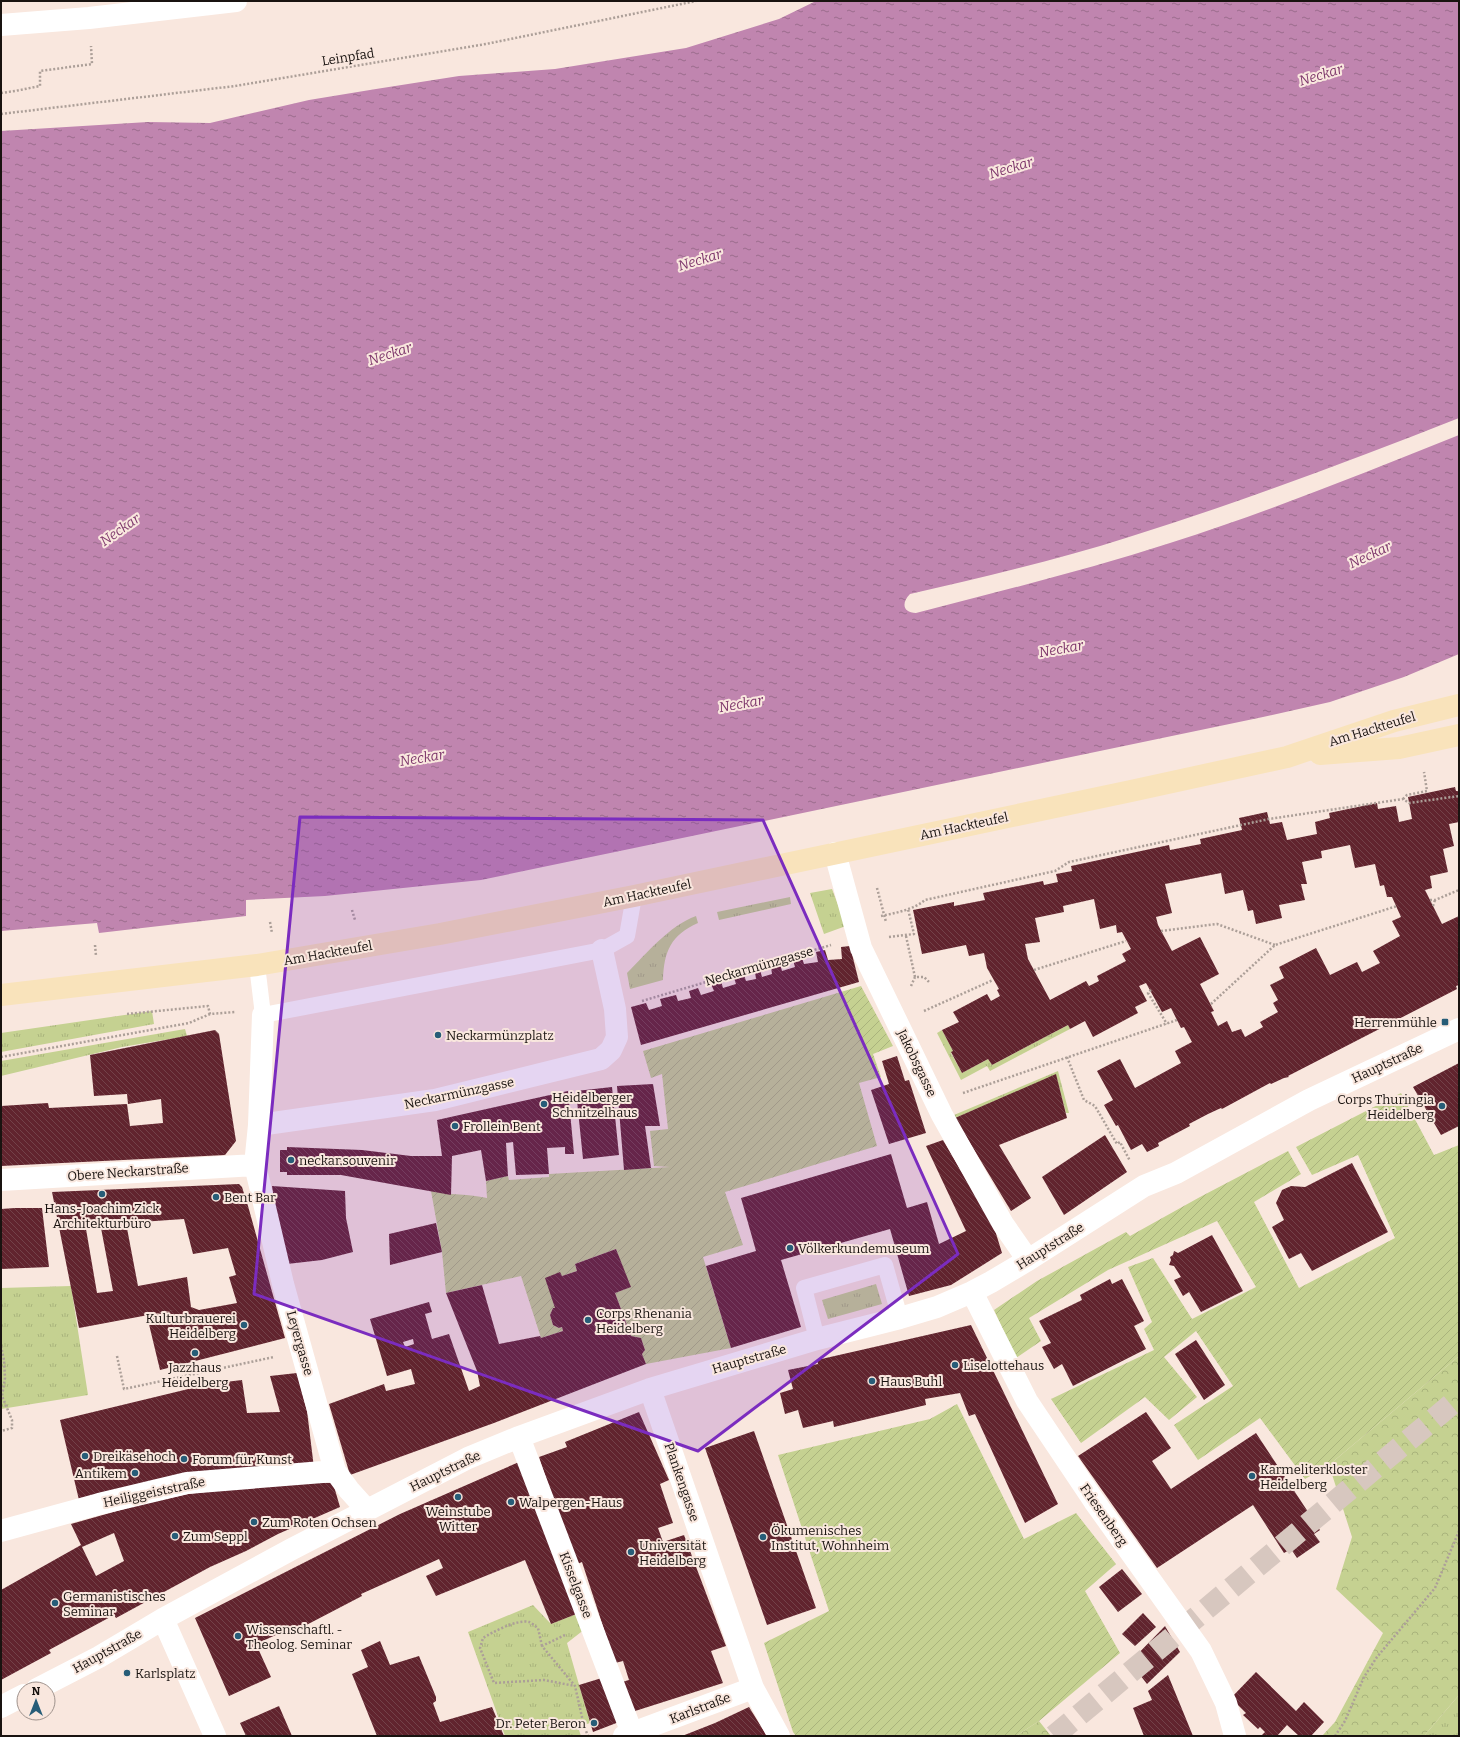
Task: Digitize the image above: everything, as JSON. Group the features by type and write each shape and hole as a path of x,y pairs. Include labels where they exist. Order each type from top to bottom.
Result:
{"main road":[{"name":"Am Hackteufel","path":"1,994 257,965 440,934 634,896 1124,793 1287,757 1394,721 1459,705"},
{"name":"Am Hackteufel","path":"1287,757 1398,748 1459,735"}],"street":[{"path":"1,25 89,18 236,1"},
{"name":"Jakobsgasse","path":"835,853 861,948 936,1103 1003,1224 1028,1260"},
{"name":"Neckarmünzgasse","path":"260,1125 434,1100 601,1060 611,1050 617,1037 615,1009 602,950"},
{"path":"255,1165 260,1125 263,1012"},
{"name":"Hauptstraße","path":"53,1681 98,1658 163,1619 292,1548 468,1458 519,1437 650,1389 817,1339 937,1307 972,1292 1028,1260 1144,1186 1176,1173 1309,1100 1459,1029"},
{"name":"Obere Neckarstraße","path":"1,1180 255,1165"},
{"name":"Leyergasse","path":"255,1165 269,1228 335,1471 349,1490 367,1510"},
{"name":"Friesenberg","path":"972,1292 1027,1401 1094,1501 1202,1651 1226,1703 1235,1736"},
{"name":"Plankengasse","path":"650,1389 753,1688 780,1736"},
{"name":"Kisselgasse","path":"519,1437 628,1735"},
{"name":"Heiliggeiststraße","path":"1,1532 98,1504 187,1483 335,1471"},
{"path":"163,1619 215,1736"},
{"name":"Karlstraße","path":"628,1735 753,1688"},
{"path":"1,1707 16,1699"}],"lane":[{"path":"257,965 263,1012 602,950 626,936 634,896"},
{"path":"817,1339 804,1288 885,1265 900,1318"}],"path":[{"name":"Leinpfad","path":"1,114 235,86 486,44 696,1"},
{"path":"1,93 40,86 40,71 53,68 78,66"},
{"path":"877,888 884,915 908,909 925,900 1055,871 1069,862 1269,819 1403,799 1407,795 1427,791"},
{"path":"1403,799 1409,803 1459,796"},
{"path":"1430,900 1435,900 1459,890"},
{"path":"1433,906 1435,900"},
{"path":"1211,1004 1275,945 1397,906"},
{"path":"890,938 914,934 908,909"},
{"path":"352,910 355,923"},
{"path":"270,922 273,939"},
{"path":"1161,931 1217,924 1275,945"},
{"path":"906,936 915,977 924,977 930,983"},
{"name":"Neckarmünzgasse","path":"615,1009 858,938"},
{"path":"1034,970 1126,941"},
{"path":"922,1012 993,980"},
{"path":"1151,990 1148,993 1167,1024"},
{"path":"127,1014 208,1006 210,1014"},
{"path":"1,1057 190,1023 210,1014 263,1012"},
{"path":"936,1103 1177,1020"},
{"path":"1067,1057 1084,1100 1095,1106 1117,1144 1120,1142 1144,1186"},
{"path":"1,1346 4,1360 5,1378 2,1396 12,1420 12,1428 1,1431"},
{"path":"117,1356 124,1389 302,1350"},
{"path":"1335,1736 1346,1721 1364,1677 1377,1657 1435,1588 1459,1531"},
{"path":"575,1686 544,1680 494,1683 480,1648 482,1638 496,1630 518,1623 529,1622 538,1628 542,1646 575,1686 584,1726 588,1736"},
{"path":"542,1646 567,1634"}],"highlighted area":[{"path":"300,817 763,820 958,1254 698,1451 254,1294"}],"green space":[{"path":"832,889 846,926 824,934 810,893"},
{"path":"790,897 791,904 719,920 717,912"},
{"path":"696,916 698,923 681,933 675,939 667,952 663,980 630,989 627,973 668,933 686,920"},
{"path":"861,986 893,1046 873,1054 881,1077 859,1083 877,1146 725,1192 743,1245 703,1257 731,1348 646,1364 642,1354 645,1350 641,1338 631,1336 615,1293 630,1287 616,1249 575,1264 577,1271 562,1276 555,1308 553,1308 550,1315 553,1325 559,1328 562,1327 563,1331 541,1338 521,1276 446,1293 442,1252 431,1191 487,1198 486,1181 508,1176 509,1180 549,1177 549,1174 670,1167 654,1166 650,1131 668,1129 662,1074 651,1078 643,1051"},
{"path":"152,1011 154,1024 1,1052 1,1033"},
{"path":"1068,1025 1070,1029 990,1071 987,1066 961,1080 937,1033 942,1030 953,1051 951,1053 962,1073 988,1059 992,1065"},
{"path":"185,1029 187,1036 122,1047 1,1076 1,1061"},
{"path":"1058,1071 1069,1113 1066,1113 1056,1075 955,1118 954,1115"},
{"path":"1401,1093 1434,1155 1459,1145 1459,1356 1329,1465 1305,1479 1260,1418 1198,1460 1174,1425 1233,1386 1196,1331 1164,1357 1197,1397 1169,1420 1145,1397 1081,1443 1051,1399 1154,1350 1144,1329 1152,1322 1128,1267 1153,1258 1192,1319 1256,1287 1217,1221 1108,1270 1029,1318 1041,1341 1016,1358 994,1310 1037,1281 1126,1232 1130,1236 1288,1151 1301,1174 1254,1202 1299,1288 1395,1238 1358,1155 1312,1175 1296,1147"},
{"path":"876,1284 882,1304 828,1319 822,1300"},
{"path":"71,1286 88,1395 1,1409 1,1288"},
{"path":"1459,1356 1459,1695 1424,1736 1322,1736 1335,1722 1383,1633 1336,1589 1352,1537 1329,1465"},
{"path":"957,1404 1024,1539 1076,1513 1116,1564 1085,1591 1120,1653 1039,1721 1016,1736 796,1736 793,1732 764,1643 829,1611 778,1455 930,1419"},
{"path":"533,1605 551,1624 579,1613 585,1629 567,1643 590,1723 578,1727 581,1736 505,1736 468,1632"},
{"path":"1459,1695 1459,1736 1424,1736"},
{"path":"1039,1721 1051,1736 1016,1736"}],"water":[{"name":"Neckar","path":"816,1 1459,1 1459,418 1254,495 1129,537 1047,561 910,594 905,601 905,607 908,611 916,613 1043,580 1138,553 1207,531 1279,505 1352,478 1459,435 1459,654 1404,677 1330,702 481,880 325,896 246,900 246,916 99,933 97,923 1,931 1,131 148,122 210,123 309,100 459,76 555,69 686,48 779,19"}],"building":[{"path":"1455,787 1456,791 1459,791 1459,822 1449,824 1454,846 1443,849 1448,872 1430,876 1432,888 1425,890 1442,924 1459,916 1459,985 1456,986 1457,989 1288,1076 1289,1077 1271,1084 1270,1083 1222,1109 1221,1108 1208,1114 1189,1124 1190,1126 1158,1143 1159,1146 1147,1152 1142,1144 1131,1150 1118,1125 1116,1126 1104,1105 1113,1100 1097,1071 1120,1059 1135,1088 1181,1063 1175,1051 1192,1042 1184,1027 1181,1028 1171,1008 1162,1012 1146,983 1139,986 1147,1001 1135,1007 1138,1013 1093,1037 1085,1021 1070,1029 1068,1025 992,1065 988,1059 962,1073 942,1030 959,1022 953,1012 987,994 991,1001 1000,996 997,990 999,989 987,968 984,953 969,956 966,945 922,954 913,910 954,902 954,906 985,900 983,893 1043,881 1044,885 1058,882 1056,874 1072,871 1071,866 1169,845 1170,850 1201,844 1200,839 1242,830 1239,818 1267,812 1270,824 1282,822 1287,840 1317,834 1315,822 1330,818 1329,813 1377,803 1378,809 1396,806 1399,822 1412,819 1408,797","holes":["1350,845 1355,868 1375,864 1380,886 1384,885 1387,897 1392,897 1401,917 1392,921 1400,936 1373,951 1380,963 1362,972 1357,962 1330,975 1316,948 1279,967 1284,978 1270,985 1278,1000 1273,1003 1278,1012 1260,1022 1263,1027 1245,1037 1241,1029 1232,1032 1227,1021 1218,1026 1211,1012 1214,1011 1200,984 1219,974 1200,937 1172,951 1158,925 1156,917 1172,913 1165,884 1221,873 1225,894 1243,890 1248,911 1253,910 1256,924 1282,918 1279,905 1305,900 1301,884 1307,884 1302,862 1322,858 1321,851","1094,899 1100,929 1116,925 1117,933 1122,932 1131,949 1122,954 1126,961 1097,976 1099,981 1089,986 1086,981 1050,1000 1028,959 1025,944 1040,942 1035,918 1064,912 1063,906"]},
{"path":"850,946 859,982 641,1045 631,1007 646,1003 649,1010 662,1006 660,999 676,995 678,1001 691,998 689,991 698,988 701,995 714,991 711,984 721,981 723,988 736,984 734,978 744,975 746,981 756,979 755,972 760,970 762,977 772,974 771,967 780,964 782,971 795,967 793,960 802,958 804,964 818,962 816,952 825,950 828,960 842,959 841,947"},
{"path":"215,1030 219,1034 236,1141 225,1155 1,1166 1,1106 48,1103 49,1108 127,1104 130,1126 163,1123 161,1099 128,1104 127,1094 94,1096 90,1055"},
{"path":"897,1056 905,1081 909,1080 926,1133 889,1144 871,1090 889,1084 882,1061"},
{"name":"Corps Thuringia Heidelberg","path":"1459,1063 1459,1126 1441,1135 1413,1087"},
{"path":"1056,1074 1067,1118 999,1145 1031,1198 1011,1211 955,1118"},
{"path":"653,1084 660,1126 645,1126 651,1168 624,1170 617,1086"},
{"path":"612,1087 619,1155 583,1159 576,1091"},
{"path":"568,1091 574,1154 565,1154 565,1147 547,1148 549,1174 516,1175 513,1142 506,1143 508,1176 486,1181 481,1150 452,1156 451,1195 341,1175 287,1175 287,1172 280,1172 280,1150 287,1150 287,1147 362,1150 411,1156 442,1156 437,1120"},
{"path":"1105,1135 1127,1172 1064,1215 1042,1177"},
{"name":"Völkerkundemuseum","path":"943,1140 994,1227 1002,1253 951,1285 909,1296 890,1229 781,1260 801,1327 731,1348 706,1266 756,1251 741,1198 891,1154 907,1208 927,1202 939,1244 966,1231 926,1146"},
{"path":"1352,1163 1388,1232 1312,1271 1301,1253 1289,1259 1272,1227 1284,1220 1276,1203 1282,1190 1291,1186 1305,1187"},
{"path":"239,1184 242,1187 248,1206 285,1338 160,1370 147,1316 175,1310 79,1328 52,1192","holes":["184,1219 193,1254 228,1248 236,1275 229,1277 237,1303 199,1310 191,1307 187,1277 138,1286 126,1223","101,1228 113,1291 97,1293 86,1229"]},
{"path":"272,1186 345,1191 346,1218 353,1252 322,1260 287,1264 277,1220"},
{"path":"42,1208 49,1267 1,1269 1,1209"},
{"path":"436,1223 442,1252 390,1265 389,1234"},
{"path":"1212,1235 1243,1291 1201,1312 1189,1292 1183,1296 1174,1280 1181,1277 1174,1266 1169,1265 1171,1260 1170,1257 1173,1255 1174,1251 1178,1253"},
{"path":"616,1249 631,1287 615,1293 631,1336 641,1338 645,1350 642,1354 646,1364 494,1423 350,1475 329,1404 384,1384 386,1391 415,1384 411,1369 387,1376 370,1319 429,1302 432,1312 425,1314 432,1339 449,1334 469,1391 480,1386 477,1371 446,1293 482,1285 499,1344 540,1336 541,1338 563,1331 562,1327 559,1328 553,1325 550,1315 553,1308 555,1308 545,1278 560,1272 562,1276 577,1271 575,1264","holes":["413,1339 414,1344 405,1347 403,1342"]},
{"path":"1110,1279 1112,1284 1122,1279 1144,1321 1134,1326 1146,1349 1073,1386 1062,1364 1054,1369 1042,1347 1051,1343 1039,1321 1082,1300 1080,1295"},
{"path":"971,1325 1058,1504 1025,1523 975,1414 969,1416 960,1393 925,1399 926,1405 834,1427 833,1421 803,1428 798,1410 785,1414 780,1393 793,1389 788,1370 818,1364 817,1360"},
{"path":"1196,1340 1225,1385 1204,1400 1175,1354"},
{"path":"297,1373 307,1411 314,1468 79,1500 60,1420 209,1384 242,1380 247,1413 280,1412 270,1376"},
{"name":"Universität Heidelberg","path":"639,1412 669,1480 660,1484 673,1523 658,1528 663,1542 684,1535 726,1646 711,1651 723,1683 632,1712 622,1682 629,1680 623,1661 615,1663 582,1562 575,1565 539,1457 567,1447 565,1442"},
{"path":"1146,1412 1171,1448 1152,1461 1171,1489 1256,1433 1320,1530 1314,1534 1320,1542 1297,1558 1291,1549 1284,1553 1253,1505 1157,1568 1078,1456"},
{"name":"Ökumenisches Institut, Wohnheim","path":"754,1431 816,1608 767,1625 705,1448"},
{"path":"519,1462 579,1613 551,1624 525,1560 436,1596 426,1576 443,1568 439,1559 361,1594 362,1596 291,1633 289,1629 256,1644 271,1677 229,1696 195,1618 400,1514"},
{"path":"295,1482 333,1483 340,1507 278,1534 246,1551 210,1567 116,1618 114,1615 49,1650 51,1653 1,1680 1,1590 81,1545 71,1524 138,1505 188,1494","holes":["114,1533 124,1561 96,1576 82,1547"]},
{"path":"1122,1569 1142,1594 1118,1612 1099,1587"},
{"path":"1143,1613 1156,1627 1135,1646 1122,1634"},
{"path":"1165,1626 1180,1652 1147,1684 1130,1662"},
{"path":"380,1641 390,1665 419,1656 436,1697 436,1701 433,1703 440,1722 492,1707 504,1736 377,1736 352,1674 368,1667 361,1650"},
{"path":"1256,1672 1296,1711 1304,1702 1324,1722 1311,1736 1299,1736 1287,1725 1277,1736 1261,1736 1265,1732 1260,1727 1258,1729 1243,1715 1246,1713 1231,1698"},
{"path":"1168,1675 1193,1736 1144,1736 1133,1708 1152,1700 1148,1691"},
{"path":"605,1677 619,1722 593,1732 579,1685"},
{"path":"279,1706 292,1736 246,1736 240,1723"},
{"path":"749,1707 767,1736 682,1736 715,1723"}],"tunnel":[{"path":"1054,1736 1459,1398"}],"place":[{"name":"Herrenmühle","path":"1445,1022"},
{"name":"Neckarmünzplatz","path":"438,1035"},
{"name":"Heidelberger Schnitzelhaus","path":"544,1104"},
{"name":"Corps Thuringia Heidelberg","path":"1442,1106"},
{"name":"Frollein Bent","path":"455,1126"},
{"name":"neckar.souvenir","path":"291,1160"},
{"name":"Hans-Joachim Zick Architekturbüro","path":"102,1194"},
{"name":"Bent Bar","path":"216,1197"},
{"name":"Völkerkundemuseum","path":"790,1248"},
{"name":"Corps Rhenania Heidelberg","path":"588,1320"},
{"name":"Kulturbrauerei Heidelberg","path":"244,1325"},
{"name":"Jazzhaus Heidelberg","path":"195,1353"},
{"name":"Liselottehaus","path":"955,1365"},
{"name":"Haus Buhl","path":"872,1381"},
{"name":"Dreikäsehoch","path":"85,1456"},
{"name":"Forum für Kunst","path":"184,1459"},
{"name":"Antikem","path":"135,1473"},
{"name":"Karmeliterkloster Heidelberg","path":"1252,1476"},
{"name":"Weinstube Witter","path":"458,1497"},
{"name":"Walpergen-Haus","path":"511,1502"},
{"name":"Zum Roten Ochsen","path":"254,1522"},
{"name":"Zum Seppl","path":"175,1536"},
{"name":"Ökumenisches Institut, Wohnheim","path":"763,1537"},
{"name":"Universität Heidelberg","path":"631,1552"},
{"name":"Germanistisches Seminar","path":"55,1603"},
{"name":"Wissenschaftl. - Theolog. Seminar","path":"238,1636"},
{"name":"Karlsplatz","path":"127,1673"},
{"name":"Dr. Peter Beron","path":"594,1723"}]}
